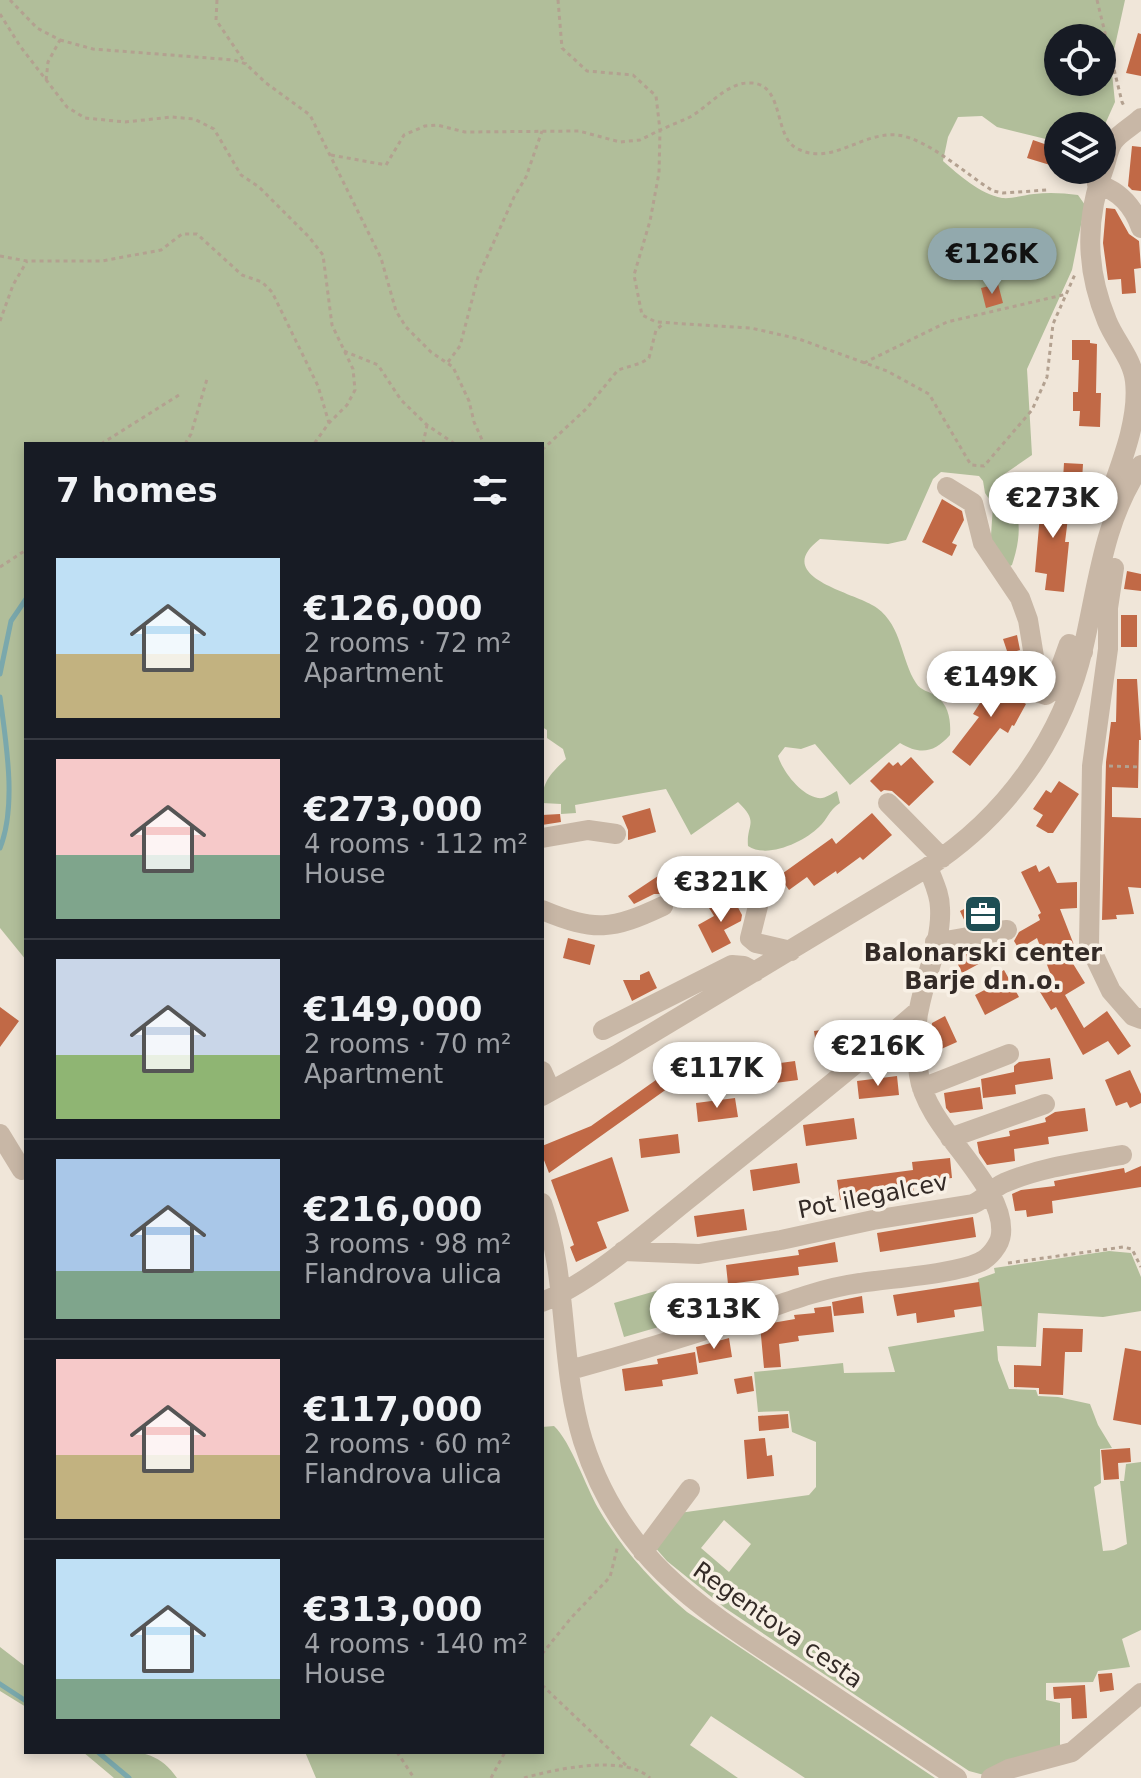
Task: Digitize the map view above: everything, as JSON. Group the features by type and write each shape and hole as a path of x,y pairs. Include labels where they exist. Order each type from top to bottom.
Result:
{"street":[{"path":"1116,139 1138,121"},
{"path":"1120,501 1111,497 1129,435 1136,394 1135,379 1125,351 1112,334 1105,316 1093,270 1089,239 1091,207 1097,184 1122,196 1141,228"},
{"path":"547,1094 935,863 988,819 1028,771 1060,715 1083,652 1108,532 1120,501 1141,465"},
{"path":"947,487 973,503 983,543 1020,598 1034,646 1040,693 1046,695 1052,691 1069,644 1083,652"},
{"path":"1114,568 1108,608 1108,649 1092,766 1089,945 1111,991 1133,1016 1141,1019"},
{"path":"570,1370 672,1341 842,1285 978,1263 989,1257 1000,1232 988,1191 950,1138 922,1088 916,1044 918,1011 935,942 940,902 935,863 888,803"},
{"path":"544,838 588,830 616,834"},
{"path":"760,898 750,938 756,943 791,951"},
{"path":"544,911 576,923 600,926 628,922 663,906"},
{"path":"935,942 1007,930"},
{"path":"603,1030 732,965 744,966 755,972"},
{"path":"544,1301 563,1293 623,1251 874,1050 918,1011"},
{"path":"922,1088 1009,1054"},
{"path":"950,1138 1045,1104"},
{"path":"0,1174 24,1169 2,1139"},
{"name":"Pot ilegalcev","path":"623,1251 699,1254 973,1204 982,1200 988,1191 1048,1168 1122,1155"},
{"name":"Regentova cesta","path":"544,1209 553,1238 563,1293 570,1370 583,1439 599,1482 643,1552 700,1607 957,1778"},
{"path":"643,1552 690,1489"},
{"path":"991,1778 1009,1769 1072,1752 1141,1693"}],"path":[{"path":"10,0 37,28 60,40 93,49 234,60 246,64"},
{"path":"217,0 216,20 246,64 310,115 381,258 396,311 406,327 431,352 448,362 463,388 483,442"},
{"path":"558,0 562,48 587,71 633,75 656,96 660,130 657,185 634,275 642,315 656,322 751,328 799,339 887,371 929,394 975,467 984,466 1032,410 1047,377 1053,324 1078,267"},
{"path":"1097,0 1122,102 1138,121"},
{"path":"0,14 67,107 85,118 125,122 172,117 194,119 214,129 241,175 259,187 323,255 332,325 353,369 355,390 347,405 315,442"},
{"path":"46,81 48,62 60,40"},
{"path":"331,155 386,165 404,135 425,126 437,125 465,132 579,131 620,142 640,140 690,117 722,93 743,83 754,82 770,94 788,142 796,149 817,156 837,152 873,137 897,135 913,139 993,191 1047,190"},
{"path":"448,362 460,346 478,277 526,177 542,131"},
{"path":"0,256 27,261 102,261 161,250 182,234 197,234 242,275 262,282 272,292 318,386 329,423"},
{"path":"0,321 13,285 27,261"},
{"path":"864,363 947,322 1067,294"},
{"path":"544,448 586,409 618,370 649,358 656,330 666,322"},
{"path":"342,350 378,365 401,400 427,425 452,442"},
{"path":"186,442 207,379"},
{"path":"103,442 179,395"},
{"path":"423,442 427,425"},
{"path":"0,567 24,551"},
{"path":"1092,766 1141,767"},
{"path":"1000,1232 1005,1259 1010,1264 1123,1247 1132,1249 1141,1267"},
{"path":"544,1652 610,1577 617,1554 619,1518"},
{"path":"544,1687 628,1767 650,1778"},
{"path":"398,1754 414,1778"},
{"path":"491,1778 504,1754"},
{"path":"524,1778 578,1766 628,1767"}],"green space":[{"path":"0,0 1125,0 1116,41 1116,24 1044,24 1044,96 1114,96 1111,112 1044,112 1044,139 997,127 982,116 958,117 948,137 943,161 970,183 994,196 1006,198 1040,193 1078,195 1085,205 1072,270 1027,369 1032,455 1003,475 1004,486 1019,525 1017,546 1012,565 1006,568 990,551 993,505 985,493 983,481 979,476 941,472 933,479 906,540 888,544 820,539 807,553 805,564 811,574 837,590 867,602 885,615 892,624 916,683 936,696 946,709 950,735 938,746 926,750 900,743 850,785 815,744 801,749 785,747 778,756 794,782 818,798 837,791 840,803 812,833 795,843 765,851 748,846 750,819 738,802 691,835 666,789 575,805 576,813 561,814 561,804 544,803 548,778 566,759 563,749 547,738 544,728 544,442 24,442 24,958 0,928"},
{"path":"1109,1251 1131,1253 1141,1277 1141,1311 1103,1317 1038,1313 1036,1347 997,1346 998,1360 1009,1389 1036,1390 1038,1396 1090,1404 1112,1448 1100,1449 1101,1483 1094,1487 1103,1551 1127,1544 1120,1481 1124,1481 1126,1464 1141,1462 1141,1630 1122,1639 1130,1667 1098,1671 1093,1682 1046,1683 1046,1700 1060,1703 1060,1746 984,1775 969,1771 725,1608 667,1561 653,1545 679,1513 809,1495 816,1487 816,1442 792,1432 789,1411 758,1412 754,1372 843,1363 844,1373 895,1372 888,1347 984,1331 978,1279 995,1273 994,1268","holes":["724,1520 751,1544 729,1572 701,1548"]},
{"path":"673,1286 683,1320 624,1337 614,1303"},
{"path":"554,1426 560,1433 598,1508 617,1537 649,1576 687,1612 935,1778 805,1778 711,1716 690,1745 738,1778 316,1778 306,1754 544,1754 544,1427"},
{"path":"0,1647 24,1665 24,1706 0,1691"},
{"path":"85,1754 147,1754 168,1767 177,1778 114,1778"}],"building":[{"path":"1138,33 1141,34 1141,76 1126,73"},
{"path":"1033,140 1044,144 1044,163 1027,158"},
{"path":"1132,146 1141,147 1141,191 1128,186"},
{"path":"1106,208 1115,209 1129,234 1139,241 1141,268 1134,269 1136,293 1122,294 1121,279 1108,280 1103,243"},
{"path":"998,284 1003,303 986,308 981,288"},
{"path":"1072,340 1090,340 1090,343 1097,344 1096,393 1101,393 1100,427 1079,426 1080,411 1073,411 1073,392 1078,392 1079,360 1072,360"},
{"path":"1064,463 1083,464 1082,481 1063,479"},
{"path":"1042,492 1071,494 1065,542 1069,542 1064,592 1045,590 1047,574 1035,572"},
{"path":"942,499 962,511 964,520 952,543 957,545 952,556 922,542"},
{"path":"1127,571 1141,574 1141,591 1124,589"},
{"path":"1121,615 1137,615 1137,647 1121,647"},
{"path":"1017,635 1020,650 1008,654 1003,639"},
{"path":"999,673 1016,682 1011,695 1026,704 1008,733 1000,728 970,766 952,752 979,717 973,714"},
{"path":"1117,679 1137,679 1141,740 1138,788 1112,787 1112,817 1141,818 1141,888 1128,887 1134,914 1102,920 1106,762 1111,722 1116,722"},
{"path":"911,757 934,782 909,806 892,791 881,792 870,781 889,762 893,766 898,762 901,766"},
{"path":"1059,781 1079,794 1053,833 1048,833 1036,826 1043,815 1033,809 1046,790 1051,793"},
{"path":"650,808 656,832 628,840 628,830 622,816"},
{"path":"872,813 892,835 863,860 860,857 837,874 836,871 814,886 807,877 789,890 779,876 832,838 836,844"},
{"path":"560,814 561,822 544,825 544,815"},
{"path":"1036,865 1039,872 1049,866 1057,883 1077,882 1077,908 1060,909 1076,950 1067,954 1085,983 1065,995 1084,1028 1107,1011 1131,1046 1118,1055 1108,1041 1083,1055 1056,1007 1051,1010 1037,987 1052,978 1037,938 1019,949 1014,941 1019,932 1040,920 1038,915 1041,913 1021,872"},
{"path":"673,866 684,884 668,894 654,894 634,904 628,896"},
{"path":"732,896 742,915 741,921 724,930 731,943 712,953 698,925 714,916 709,908"},
{"path":"970,906 979,922 966,924 960,911"},
{"path":"568,938 595,945 590,965 563,958"},
{"path":"979,948 986,960 962,973 954,956"},
{"path":"1004,970 1019,997 985,1015 975,995 996,984 992,977"},
{"path":"649,971 657,988 632,1001 623,980 640,980 640,975"},
{"path":"0,1007 19,1021 0,1047"},
{"path":"945,1016 957,1042 930,1054 932,1023"},
{"path":"859,1025 861,1043 858,1045 817,1051 814,1031"},
{"path":"1050,1058 1053,1079 1015,1085 1016,1094 983,1098 981,1079 1014,1072 1014,1066 1019,1062"},
{"path":"795,1061 798,1080 753,1086 750,1067"},
{"path":"1130,1070 1141,1094 1141,1103 1130,1108 1127,1102 1116,1106 1105,1080"},
{"path":"663,1075 671,1086 549,1173 544,1160 544,1145 591,1126"},
{"path":"897,1076 899,1095 859,1099 857,1081"},
{"path":"980,1087 983,1109 950,1113 946,1108 944,1093"},
{"path":"735,1098 738,1117 698,1122 696,1103"},
{"path":"1085,1108 1088,1131 1048,1137 1049,1144 1014,1149 1015,1161 987,1165 979,1153 977,1142 1010,1136 1009,1131 1046,1122 1045,1118 1055,1112"},
{"path":"854,1118 857,1139 806,1146 803,1125"},
{"path":"678,1134 680,1153 641,1158 639,1139"},
{"path":"612,1157 629,1211 597,1222 607,1248 576,1262 570,1247 574,1245 551,1180"},
{"path":"950,1158 952,1178 913,1182 914,1191 840,1200 837,1180 913,1170 912,1162"},
{"path":"797,1163 800,1183 753,1191 750,1170"},
{"path":"1141,1166 1141,1187 1052,1201 1053,1213 1027,1217 1026,1210 1015,1211 1012,1194 1021,1190 1055,1186 1054,1181 1124,1168 1125,1173"},
{"path":"744,1209 747,1230 697,1237 694,1216"},
{"path":"973,1217 976,1237 880,1252 877,1233"},
{"path":"835,1242 838,1262 798,1267 799,1275 728,1284 726,1265 799,1255 798,1250"},
{"path":"979,1282 982,1306 954,1310 955,1317 917,1323 916,1313 897,1316 893,1295"},
{"path":"862,1296 864,1313 834,1316 832,1302"},
{"path":"831,1306 834,1332 798,1336 799,1341 779,1344 781,1367 764,1368 760,1325 795,1319 794,1315 815,1313 814,1308"},
{"path":"1043,1328 1083,1329 1082,1352 1065,1352 1063,1395 1039,1394 1039,1388 1014,1387 1014,1365 1041,1366"},
{"path":"729,1338 732,1357 699,1363 696,1347"},
{"path":"1125,1348 1141,1351 1141,1425 1113,1420"},
{"path":"695,1352 698,1374 662,1380 663,1386 625,1391 622,1369 658,1364 657,1359"},
{"path":"752,1376 754,1391 737,1394 734,1379"},
{"path":"788,1414 789,1428 759,1431 758,1416"},
{"path":"765,1438 767,1456 772,1455 774,1476 747,1479 744,1440"},
{"path":"1130,1448 1131,1462 1118,1463 1119,1479 1104,1480 1101,1450"},
{"path":"1112,1673 1114,1690 1100,1692 1098,1674"},
{"path":"1085,1685 1087,1718 1072,1719 1071,1698 1054,1699 1053,1687"}],"waterway":[{"path":"0,674 11,621 24,602"},
{"path":"0,697 9,793 0,848"},
{"path":"0,1684 24,1700"},
{"path":"100,1754 129,1778"}],"place":[{"name":"Balonarski center Barje d.n.o.","path":"983,914"}]}
